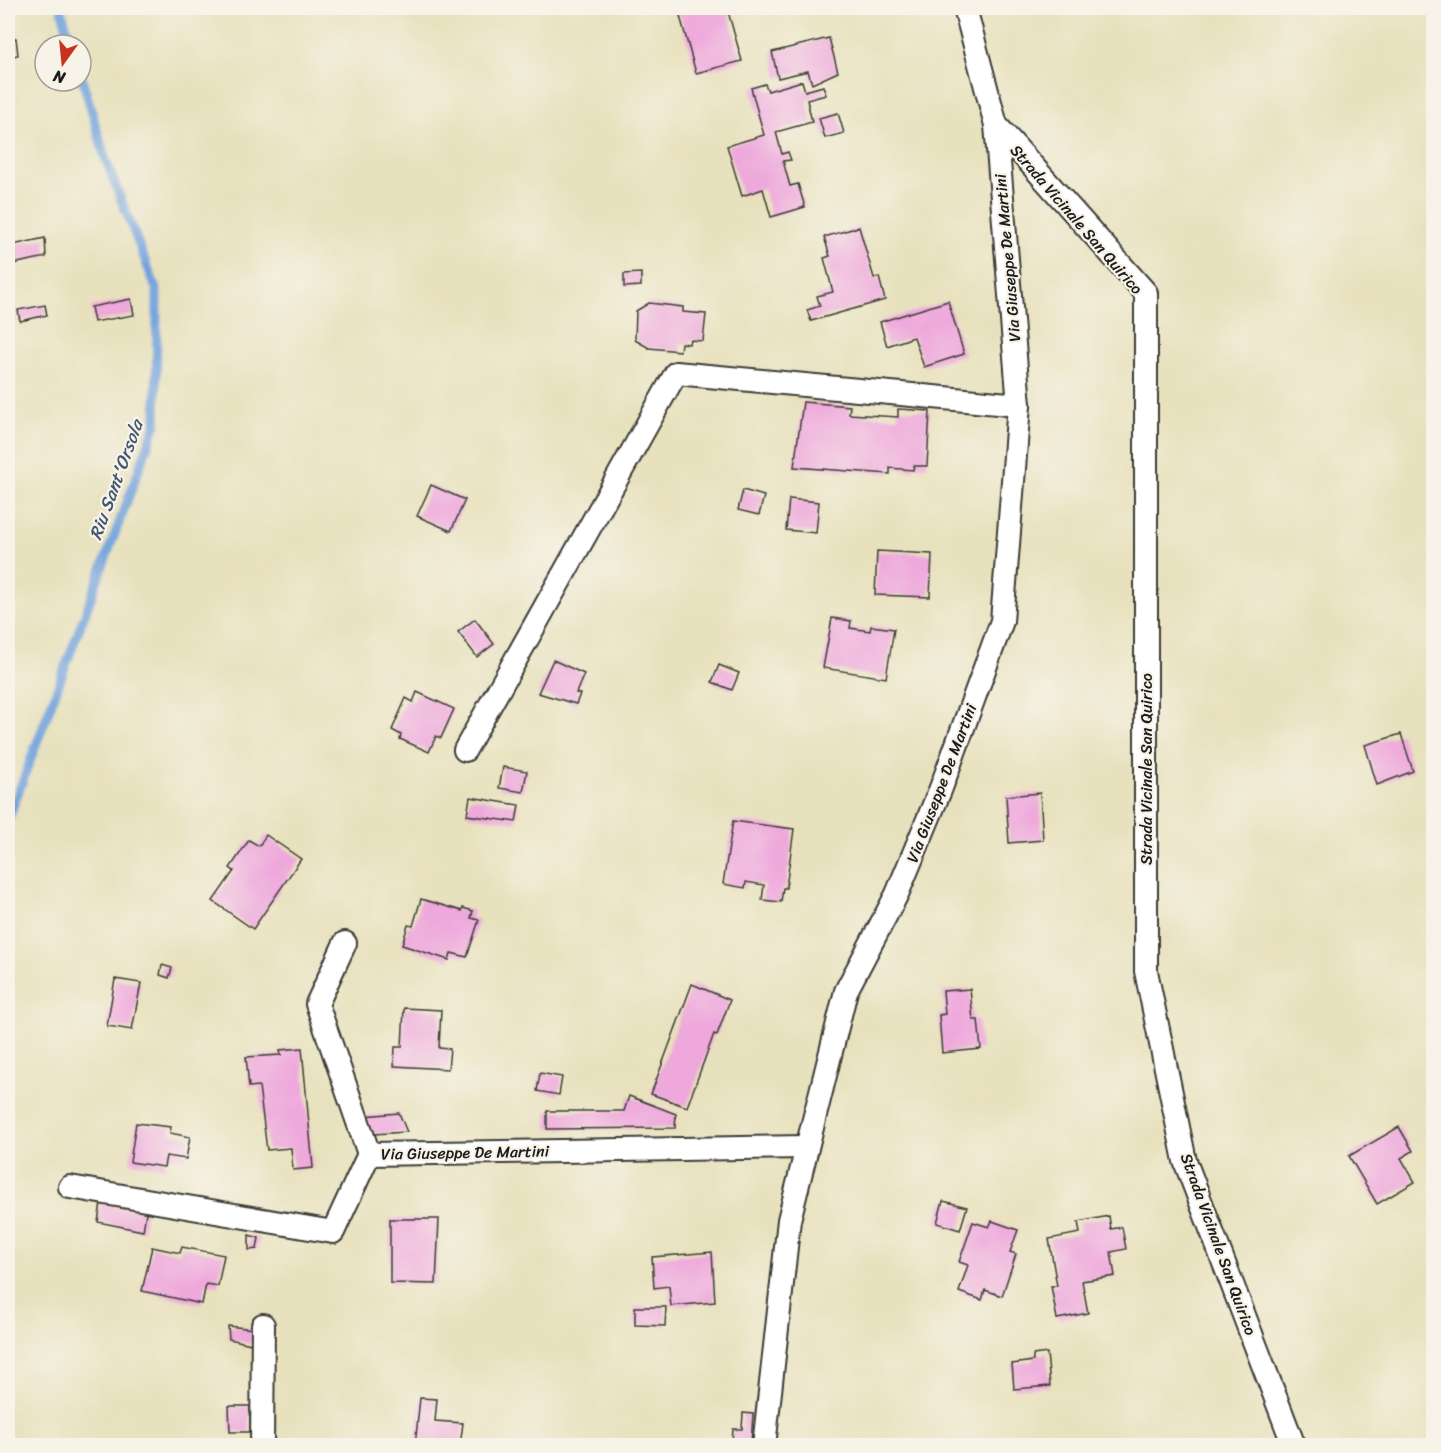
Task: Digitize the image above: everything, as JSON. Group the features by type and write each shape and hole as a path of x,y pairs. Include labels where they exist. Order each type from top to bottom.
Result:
{"street":[{"name":"Via Giuseppe De Martini","path":"765,1446 789,1220 846,991 897,894 941,788 1002,621 1019,405 996,125 965,8"},
{"name":"Strada Vicinale San Quirico","path":"996,125 1146,293 1146,971 1185,1161 1294,1446"},
{"path":"465,750 676,373 1019,405"},
{"path":"345,943 317,1004 369,1154"},
{"name":"Via Giuseppe De Martini","path":"70,1187 333,1232 369,1154 807,1147"},
{"path":"262,1446 263,1325"}],"building":[{"path":"727,8 742,61 696,73 678,9"},
{"path":"16,38 18,55 8,57 8,39"},
{"path":"829,38 838,72 812,84 808,71 778,78 772,52"},
{"path":"802,81 805,91 823,86 826,95 807,100 812,122 776,132 782,154 788,152 791,160 783,161 790,186 798,184 805,207 771,217 763,189 742,196 727,146 764,135 751,88 765,84 768,91"},
{"path":"838,113 844,133 825,138 819,118"},
{"path":"859,227 874,278 879,277 885,300 811,321 807,310 820,306 817,296 833,292 824,258 830,256 824,237"},
{"path":"45,238 46,257 8,265 8,246"},
{"path":"641,273 641,286 624,287 624,274"},
{"path":"131,299 134,315 94,322 91,307"},
{"path":"948,301 964,354 924,367 914,337 887,346 880,322"},
{"path":"649,303 683,307 683,312 706,314 703,341 690,340 689,344 681,343 680,351 649,348 635,340 636,311"},
{"path":"45,305 47,315 20,321 18,310"},
{"path":"803,402 850,406 849,414 898,417 898,409 930,411 927,466 914,466 913,470 890,468 890,474 794,467"},
{"path":"431,485 465,500 451,531 417,516"},
{"path":"743,490 764,496 759,515 738,510"},
{"path":"789,499 819,502 816,533 786,530"},
{"path":"877,551 932,554 930,597 875,595"},
{"path":"832,618 851,621 850,628 870,631 871,626 894,629 886,678 823,668"},
{"path":"475,619 494,644 477,657 458,632"},
{"path":"553,660 584,674 576,693 580,694 576,704 538,693"},
{"path":"719,665 739,673 732,690 712,682"},
{"path":"417,692 454,709 441,738 436,736 429,752 400,739 401,735 392,730 406,698 413,702"},
{"path":"1401,734 1413,771 1377,785 1365,745"},
{"path":"503,767 527,771 523,792 499,788"},
{"path":"1040,793 1043,840 1009,843 1006,796"},
{"path":"470,797 519,805 516,822 467,815"},
{"path":"733,821 794,829 786,888 783,888 781,902 762,900 764,885 746,882 745,888 723,884"},
{"path":"266,835 301,859 253,929 213,901 234,871 230,868 249,840 259,846"},
{"path":"421,899 462,911 463,908 473,911 471,918 479,920 467,957 451,953 449,960 402,945 408,925 413,926"},
{"path":"162,965 172,968 169,978 160,975"},
{"path":"115,979 141,983 132,1030 107,1026"},
{"path":"692,984 730,1000 717,1035 714,1034 687,1107 651,1094"},
{"path":"970,989 973,1020 978,1020 981,1049 942,1053 939,1015 945,1014 943,991"},
{"path":"404,1008 441,1010 439,1048 450,1049 448,1069 394,1066 395,1047 402,1047"},
{"path":"302,1048 313,1168 293,1170 291,1148 267,1150 259,1086 249,1087 246,1057 281,1055 280,1050"},
{"path":"540,1073 562,1077 559,1095 537,1091"},
{"path":"629,1096 676,1114 675,1128 547,1129 547,1111 624,1111"},
{"path":"399,1113 407,1132 373,1134 364,1116"},
{"path":"136,1123 171,1127 170,1133 190,1137 186,1159 166,1156 164,1167 130,1162"},
{"path":"1399,1127 1413,1151 1401,1158 1415,1182 1377,1204 1349,1156"},
{"path":"943,1201 967,1207 960,1230 937,1223"},
{"path":"101,1203 146,1212 143,1231 98,1222"},
{"path":"1109,1216 1111,1229 1122,1227 1126,1249 1111,1252 1115,1276 1082,1281 1088,1313 1057,1319 1051,1286 1057,1286 1049,1239 1080,1233 1078,1222"},
{"path":"390,1219 439,1219 436,1284 390,1283"},
{"path":"992,1221 1018,1230 1010,1252 1016,1254 1002,1296 985,1290 982,1300 959,1292 968,1265 959,1262 973,1222 989,1227"},
{"path":"249,1235 259,1238 257,1249 249,1250"},
{"path":"152,1247 180,1253 182,1247 224,1255 218,1286 206,1284 202,1304 142,1291"},
{"path":"712,1252 715,1302 671,1306 669,1286 654,1288 652,1257"},
{"path":"635,1307 666,1307 665,1326 635,1325"},
{"path":"228,1326 253,1329 251,1344 229,1339"},
{"path":"1047,1353 1050,1386 1014,1389 1012,1364 1033,1361 1033,1355"},
{"path":"420,1398 437,1399 435,1421 463,1423 460,1446 415,1446"},
{"path":"229,1406 250,1406 250,1432 230,1432"},
{"path":"743,1413 753,1414 751,1444 732,1442 733,1429 742,1429"},
{"path":"387,1442 387,1446 338,1446 338,1443"}],"waterway":[{"name":"Riu Sant'Orsola","path":"61,8 68,33"},
{"name":"Riu Sant'Orsola","path":"8,820 156,424 157,291 106,161 86,93"}]}
